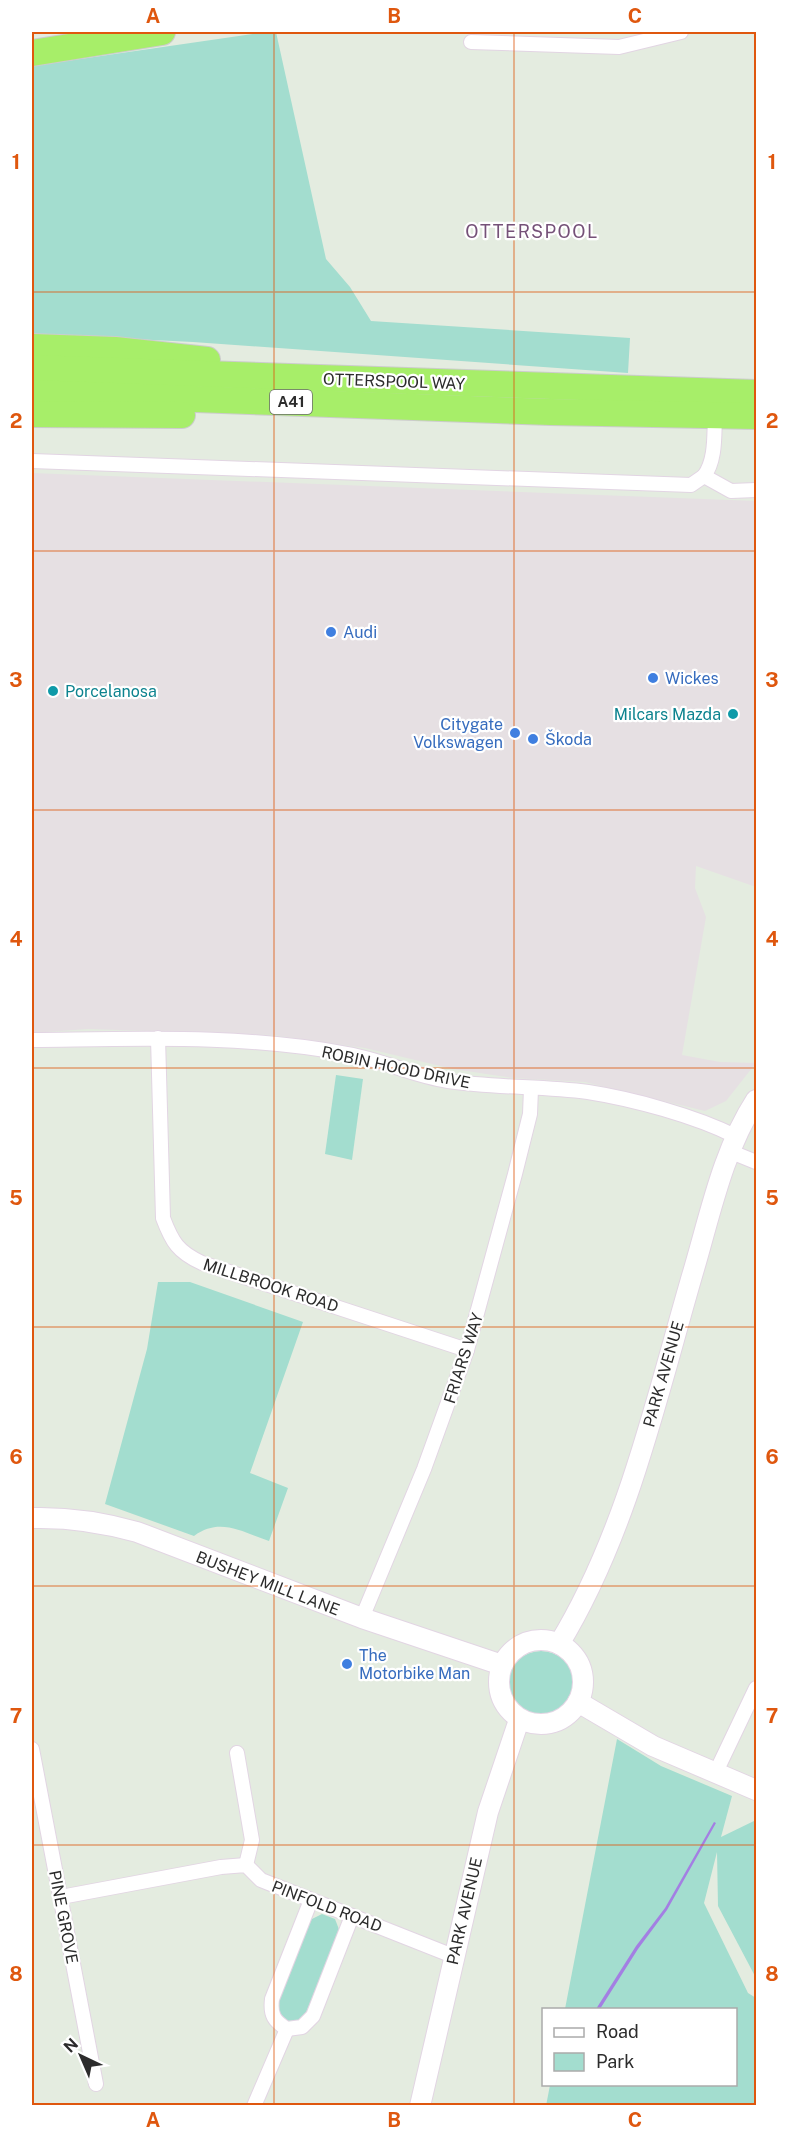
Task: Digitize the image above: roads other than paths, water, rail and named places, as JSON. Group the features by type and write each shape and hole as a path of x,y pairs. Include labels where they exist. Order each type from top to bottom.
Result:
{"highway":[{"path":"32,53 162,32"},
{"path":"32,347 178,356 338,379"},
{"name":"OTTERSPOOL WAY","path":"32,368 756,393"},
{"name":"OTTERSPOOL WAY","path":"32,393 551,412 756,416"},
{"path":"32,414 551,412"}],"street":[{"path":"471,42 618,47 681,32"},
{"path":"32,461 690,485 710,469 715,416"},
{"path":"704,476 731,490 756,490"},
{"name":"ROBIN HOOD DRIVE","path":"32,1040 158,1038 251,1042 348,1054 446,1081 599,1095 671,1112 732,1143 756,1162"},
{"name":"MILLBROOK ROAD","path":"158,1038 163,1218 172,1240 187,1256 202,1263 467,1350"},
{"name":"FRIARS WAY","path":"362,1618 424,1469 467,1350 530,1114 531,1089"},
{"name":"PARK AVENUE","path":"559,1644 584,1602 633,1475 732,1143 756,1100"},
{"name":"BUSHEY MILL LANE","path":"32,1518 63,1517 102,1522 137,1532 362,1618 502,1665"},
{"path":"536,1640 559,1644 574,1655 581,1668 583,1683 578,1702 564,1718 550,1724 519,1720 502,1699 499,1685 502,1665 510,1653 522,1644 536,1640"},
{"path":"715,1774 756,1688"},
{"path":"578,1702 653,1746 756,1790"},
{"name":"PARK AVENUE","path":"420,2106 488,1812 519,1720"},
{"name":"PINE GROVE","path":"32,1749 96,2084"},
{"path":"60,1897 221,1867 246,1865 252,1840 237,1753"},
{"name":"PINFOLD ROAD","path":"246,1865 261,1880 453,1956"},
{"path":"311,1900 270,2009 275,2021 287,2029 302,2027 313,2016 352,1916"},
{"path":"254,2106 287,2029"}],"place":[{"name":"Audi","path":"331,632"},
{"name":"Wickes","path":"653,678"},
{"name":"Porcelanosa","path":"53,691"},
{"name":"Milcars Mazda","path":"733,714"},
{"name":"Citygate Volkswagen","path":"515,733"},
{"name":"Škoda","path":"533,739"},
{"name":"The Motorbike Man","path":"347,1664"}],"district":[{"name":"OTTERSPOOL","path":"532,232"}]}
